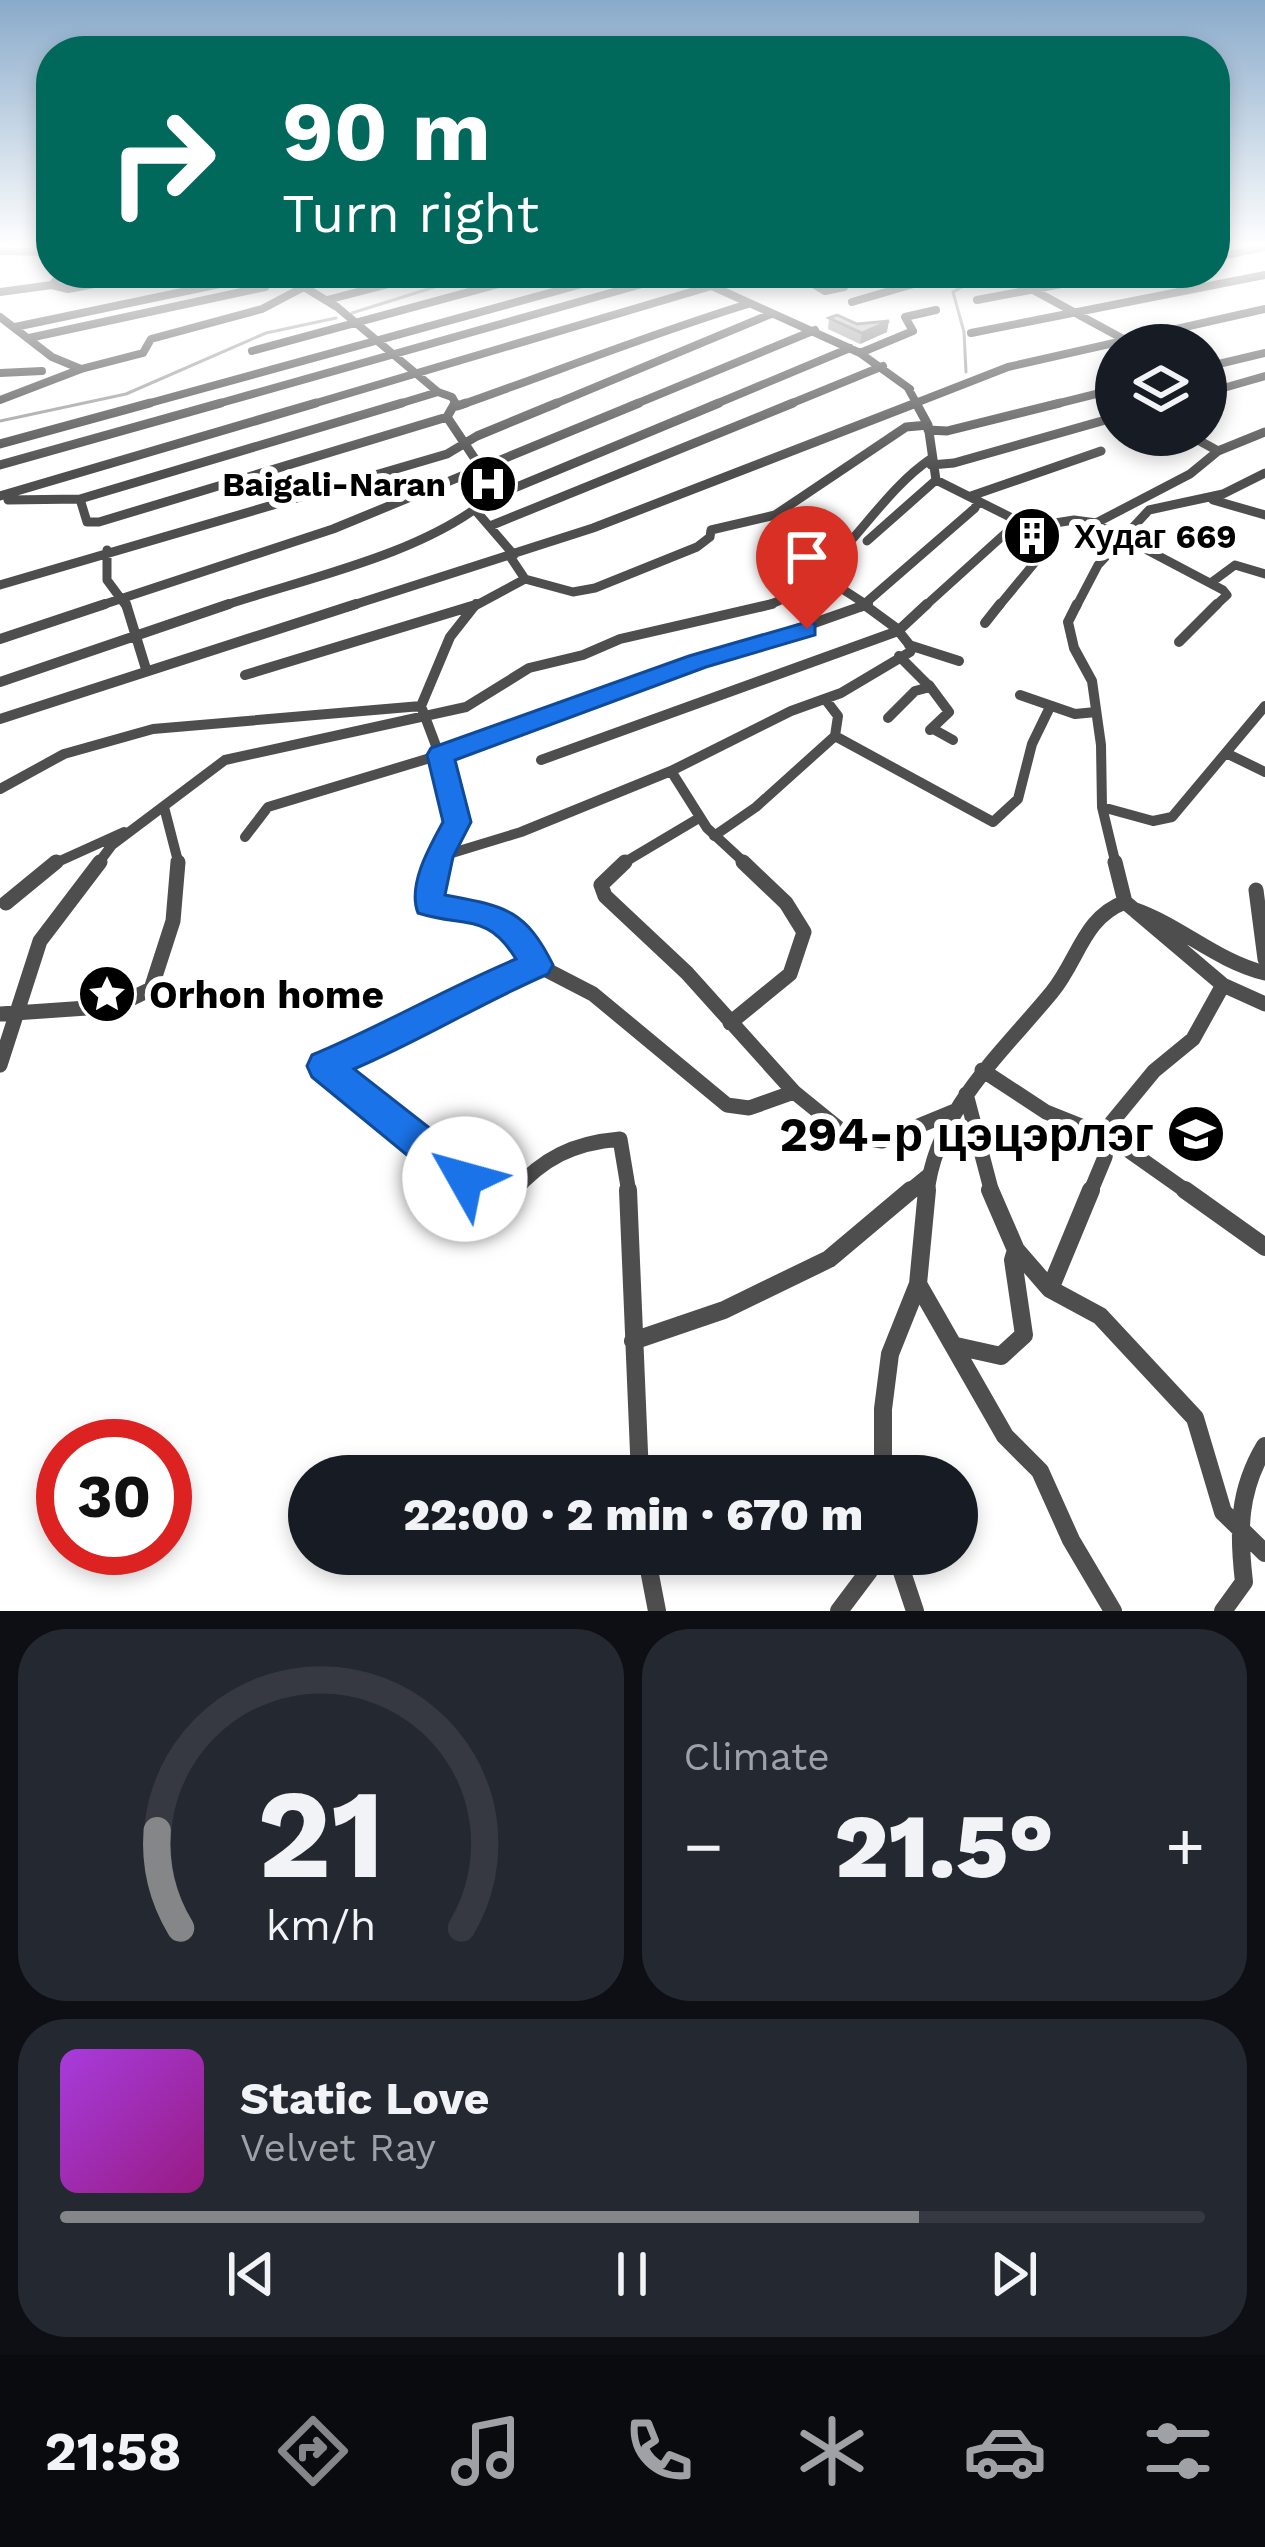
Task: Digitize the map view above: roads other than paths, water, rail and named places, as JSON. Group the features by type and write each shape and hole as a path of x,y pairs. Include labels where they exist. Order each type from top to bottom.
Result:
{"street":[{"path":"7,321 52,356 81,369"},
{"path":"16,327 44,321"},
{"path":"29,338 107,321"},
{"path":"0,400 81,369 143,353 151,339 217,321"},
{"path":"349,321 438,392 452,397 457,406"},
{"path":"253,351 362,321"},
{"path":"0,444 442,321"},
{"path":"0,465 516,321"},
{"path":"0,499 591,321"},
{"path":"80,499 86,522 100,522 448,417 457,406 692,321"},
{"path":"0,585 447,454 461,444 754,321"},
{"path":"791,321 883,366 908,388 928,428 936,480"},
{"path":"0,682 398,547 476,511 488,500 855,351 913,332 906,321"},
{"path":"971,333 1037,321"},
{"path":"0,639 333,529 815,330"},
{"path":"0,719 593,528 933,394 1024,363 1095,347"},
{"path":"1227,362 1265,353"},
{"path":"490,526 883,366"},
{"path":"0,373 42,371"},
{"path":"1227,387 1265,376"},
{"path":"908,388 933,394"},
{"path":"16,495 80,499 438,392"},
{"path":"514,554 525,579 573,592 595,588 697,547 710,537 711,530 724,524 775,515 906,427 947,431 1095,394"},
{"path":"448,417 461,444 481,467"},
{"path":"0,1065 8,1014 40,941 112,845 225,760 493,694 529,668 583,655 620,639 766,608 790,597 819,574 905,476 932,461 954,464 1095,423"},
{"path":"1227,447 1265,432"},
{"path":"974,498 1095,454"},
{"path":"1096,524 1148,498 1211,456"},
{"path":"1265,473 1203,499 1149,510 1098,565 1069,622 1073,648 1092,680 1102,807 1128,906 1223,985 1265,1004"},
{"path":"936,480 974,498 1046,549"},
{"path":"867,541 936,480"},
{"path":"245,837 268,807 440,755 560,708 867,606 975,508 974,498"},
{"path":"1148,498 1203,499 1265,515"},
{"path":"476,511 514,554"},
{"path":"1016,525 1039,529 1067,522 1096,524 1212,582 1227,595 1179,642"},
{"path":"985,623 1067,522"},
{"path":"541,760 898,631 1016,525"},
{"path":"107,550 107,580 125,601 146,670"},
{"path":"1212,582 1235,565 1265,574"},
{"path":"439,857 521,832 671,771 791,711 826,699 910,652 898,631 819,574"},
{"path":"245,675 499,598 525,579"},
{"path":"474,606 443,647 423,712 457,822 439,857 429,904 498,917 512,926 537,965 593,994 727,1105 749,1108 794,1092"},
{"path":"909,645 959,661"},
{"path":"899,656 949,712 932,730 953,740"},
{"path":"888,718 915,691 928,686"},
{"path":"1020,695 1075,713 1096,712"},
{"path":"715,836 835,736 838,716 826,699"},
{"path":"1102,807 1153,821 1172,817 1265,706"},
{"path":"835,736 993,822 1001,820 1023,794 1030,747 1050,707"},
{"path":"0,788 64,754 153,729 423,712"},
{"path":"1228,754 1265,772"},
{"path":"671,771 688,792 699,818 781,893 804,932 790,974 730,1023"},
{"path":"8,1014 116,1006 152,989 182,888 175,860 177,832 164,808"},
{"path":"699,818 614,868 602,885 605,896 686,973 794,1092 831,1124 867,1141 896,1136 961,1102"},
{"path":"6,903 33,874 93,841 137,829"},
{"path":"1256,890 1265,959"},
{"path":"884,1455 890,1354 918,1284 928,1175 961,1102 982,1070 1054,988 1101,911 1128,906 1222,957 1265,973"},
{"path":"537,965 470,993 437,1016 380,1044 323,1066 500,1207 525,1177 575,1141 620,1139 633,1218 639,1455"},
{"path":"1050,1288 1111,1138 1112,1122 1154,1071 1192,1039 1223,985"},
{"path":"982,1070 1046,1112 1111,1138 1265,1247"},
{"path":"961,1102 986,1182 1016,1250 1050,1288 1100,1316 1195,1418 1223,1512 1238,1532 1265,1553"},
{"path":"633,1341 724,1310 829,1259 928,1175"},
{"path":"956,1346 1001,1356 1024,1335 1013,1260 1016,1250"},
{"path":"918,1284 1005,1436 1040,1471 1071,1540 1113,1611"},
{"path":"1222,1611 1244,1582 1238,1532 1246,1477 1265,1446"},
{"path":"650,1575 657,1611"},
{"path":"839,1611 866,1575"},
{"path":"903,1575 915,1611"}],"waterway":[{"path":"0,421 126,394 266,333 321,321"},
{"path":"961,321 966,372"}],"place":[{"name":"Baigali-Naran","path":"488,484"},
{"name":"Худаг 669","path":"1032,536"},
{"name":"Orhon home","path":"107,994"},
{"name":"294-р цэцэрлэг","path":"1196,1134"}]}
